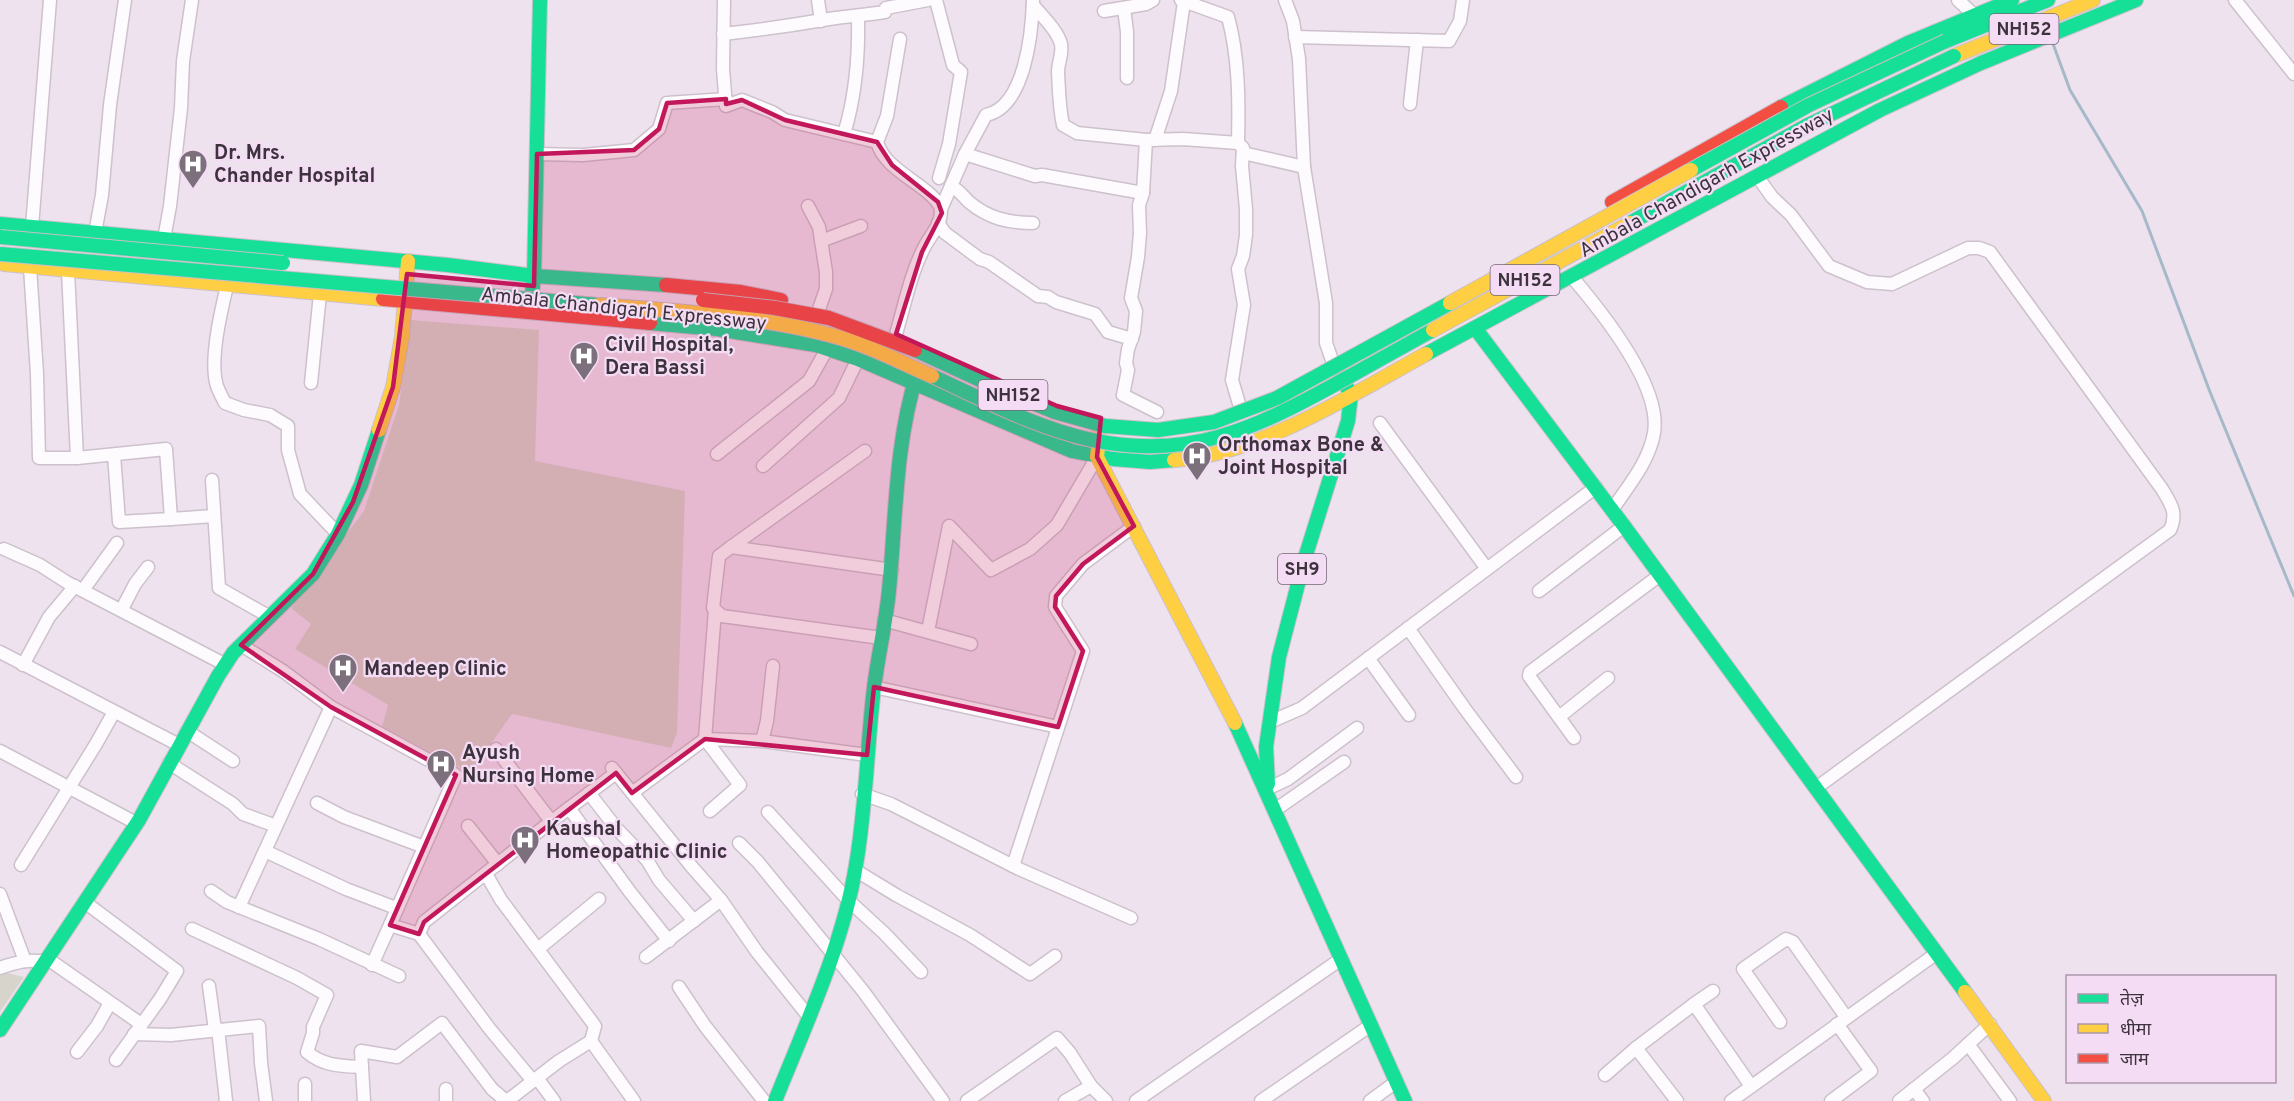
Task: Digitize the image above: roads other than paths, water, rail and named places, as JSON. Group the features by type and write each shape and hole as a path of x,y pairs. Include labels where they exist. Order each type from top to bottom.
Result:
{"main road":[{"path":"530,312 534,276 540,0"},
{"path":"0,224 408,261 534,276 741,292 853,318 927,347 1012,388 1057,406 1101,418 1173,422 1240,407 1418,314 1511,258 1784,105 1904,44 2012,0"},
{"name":"Ambala Chandigarh Expressway","path":"0,237 794,310 845,322 896,342 1062,416 1125,429 1177,430 1249,412 1339,366 1845,87 1946,41 2048,0"},
{"name":"Ambala Chandigarh Expressway","path":"0,254 406,287 779,324 836,337 888,356 1050,430 1128,446 1168,446 1216,438 1275,417 1808,124 1896,81 2093,0"},
{"path":"0,264 717,329 767,336 827,349 858,359 1066,449 1097,457 1143,463 1204,457 1260,440 1352,395 1880,110 1981,63 2136,0"},
{"path":"1974,48 1981,63"},
{"path":"0,1030 86,903 136,823 186,731 226,665 240,645 313,573 338,534 361,485 393,387 402,337 408,261"},
{"path":"1418,314 1436,349"},
{"path":"1475,328 1596,487 2044,1101"},
{"path":"775,1101 832,952 855,870 874,687 891,570 902,431 914,383 927,347"},
{"path":"1332,360 1352,395"},
{"name":"SH9","path":"1269,792 1266,747 1279,657 1304,561 1348,420 1352,395"},
{"path":"1097,457 1101,418"},
{"name":"SH9","path":"1097,457 1269,792 1405,1101"}],"street":[{"path":"32,227 50,0"},
{"path":"95,233 102,195 110,105 125,0"},
{"path":"164,239 170,206 181,108 183,61 192,0"},
{"path":"724,0 726,106 742,100 785,120 877,142"},
{"path":"818,0 821,21"},
{"path":"723,34 885,12 886,8 897,4 928,0"},
{"path":"936,0 953,65 961,72 949,144 939,178"},
{"path":"1104,11 1146,4 1153,0"},
{"path":"1285,0 1293,21 1299,59 1304,167 1326,303 1326,343 1332,360"},
{"path":"1295,37 1449,41 1460,21 1463,0"},
{"path":"1958,0 1973,14 1978,28"},
{"path":"2235,0 2294,74"},
{"path":"1157,412 1123,395 1128,370 1126,363 1128,349 1132,339 1136,311 1131,298 1138,257 1139,205 1151,140 1171,91 1183,1 1228,17 1232,32 1238,89 1242,182 1246,209 1246,235 1238,269 1244,305 1232,380 1240,407"},
{"path":"1033,3 1060,43 1062,55 1058,69 1060,111 1064,124 1077,134 1151,140 1183,139 1240,148 1304,167"},
{"path":"896,334 922,252 938,223 941,209 965,154 986,115 997,113 1016,90 1034,20 1033,3"},
{"path":"1124,8 1127,32 1127,78"},
{"path":"844,134 854,96 858,16"},
{"path":"900,39 887,116 877,142 879,151 892,165 938,202 941,209"},
{"path":"1410,104 1417,40"},
{"path":"537,154 584,155 634,150 659,129 667,104 726,99"},
{"path":"965,154 1035,176 1042,175 1143,193"},
{"path":"1757,176 1772,196 1791,215 1829,266 1867,282 1892,284 1968,248 1979,248 1990,252 2162,489 2171,503 2175,519 2170,530 1816,788"},
{"path":"951,186 959,190 989,216 1010,222 1033,223"},
{"path":"808,206 819,227 821,241 826,289 819,309"},
{"path":"938,223 945,233 980,259 989,262 1038,296 1048,297 1056,302 1095,314 1108,333 1132,339"},
{"path":"821,241 861,226"},
{"path":"30,267 37,375 39,458 77,458 166,449 171,519"},
{"path":"68,271 77,458"},
{"path":"1572,277 1602,312 1634,363 1654,413 1654,433 1645,460 1612,510"},
{"path":"227,286 219,319 215,369 216,384 220,394 225,403 244,410 270,415 288,426 288,450 300,494 338,534"},
{"path":"311,383 320,294"},
{"path":"717,454 809,381 827,349"},
{"path":"763,466 839,398 858,359"},
{"path":"1380,423 1487,569"},
{"path":"710,811 740,784 705,739 715,610 713,598 719,556 865,451"},
{"path":"114,455 119,522 214,516"},
{"path":"928,630 950,525 991,570 1030,549 1057,525 1097,457"},
{"path":"212,480 219,588 270,617"},
{"path":"1270,722 1302,708 1596,487"},
{"path":"1013,866 1083,651 1055,607 1056,596 1083,564 1134,526"},
{"path":"1539,591 1624,526"},
{"path":"23,665 49,617 79,588 117,543"},
{"path":"731,548 891,570"},
{"path":"4,549 226,665"},
{"path":"122,609 135,584 148,567"},
{"path":"1574,738 1529,676 1530,672 1660,576"},
{"path":"715,610 722,616 881,638"},
{"path":"884,620 928,630 970,644"},
{"path":"1408,628 1516,777"},
{"path":"240,645 284,671 331,707 456,775 372,965"},
{"path":"0,652 179,746"},
{"path":"1368,658 1408,715"},
{"path":"762,741 767,721 773,666"},
{"path":"1558,717 1608,678"},
{"path":"874,687 1058,727"},
{"path":"239,907 331,707"},
{"path":"21,865 114,712"},
{"path":"1269,792 1357,728"},
{"path":"186,731 233,761"},
{"path":"632,793 705,739 762,741 867,755"},
{"path":"496,749 551,821"},
{"path":"1,753 136,823"},
{"path":"1275,810 1344,762"},
{"path":"169,763 233,804 243,814 276,826"},
{"path":"419,934 424,922 589,793 614,770 721,900 757,952 808,1017"},
{"path":"589,793 616,829 646,860 659,880 694,921"},
{"path":"862,794 891,804 1013,866 1131,918"},
{"path":"316,803 344,817 424,847"},
{"path":"569,808 669,941"},
{"path":"768,812 848,900 921,972"},
{"path":"468,826 498,864"},
{"path":"739,843 758,862 863,991 943,1101"},
{"path":"265,851 346,889 396,908"},
{"path":"855,870 970,935 1030,974 1055,956"},
{"path":"364,1101 362,1051 398,1057 442,1023 492,1089 507,1101 559,1061 591,1041 595,1026 501,900 486,874"},
{"path":"211,891 239,907 319,939 399,976"},
{"path":"0,894 25,961"},
{"path":"538,949 599,898"},
{"path":"646,957 721,900"},
{"path":"86,903 177,971 116,1060"},
{"path":"390,925 419,934 489,1028 554,1101"},
{"path":"192,929 297,978 327,995 313,1027 307,1052 322,1063 362,1067"},
{"path":"1780,1022 1743,969 1785,939 1793,942 1871,1071 1831,1101"},
{"path":"1731,1101 1747,1094 1842,1021 1937,953"},
{"path":"1136,1101 1341,959"},
{"path":"0,968 25,961 47,960 110,1004 138,1029 171,1035 259,1026 266,1101"},
{"path":"209,986 226,1101"},
{"path":"679,987 705,1026 764,1101"},
{"path":"1605,1075 1636,1048 1713,991"},
{"path":"77,1052 110,1004"},
{"path":"1694,1004 1747,1094"},
{"path":"1899,1101 1990,1024"},
{"path":"1261,1101 1371,1025"},
{"path":"967,1101 1058,1038 1091,1086 1107,1101"},
{"path":"591,1041 634,1101"},
{"path":"1968,1044 2010,1101"},
{"path":"1636,1048 1677,1101"},
{"path":"1371,1101 1396,1082"},
{"path":"305,1084 305,1101"},
{"path":"1065,1101 1091,1086"},
{"path":"1914,1089 1923,1101"}],"waterway":[{"path":"2052,41 2070,90 2142,211 2210,392 2294,596"}],"place":[{"name":"Dr. Mrs. Chander Hospital","path":"193,190"},
{"name":"Civil Hospital, Dera Bassi","path":"584,382"},
{"name":"Orthomax Bone & Joint Hospital","path":"1197,482"},
{"name":"Mandeep Clinic","path":"343,694"},
{"name":"Ayush Nursing Home","path":"441,790"},
{"name":"Kaushal Homeopathic Clinic","path":"525,866"}]}
